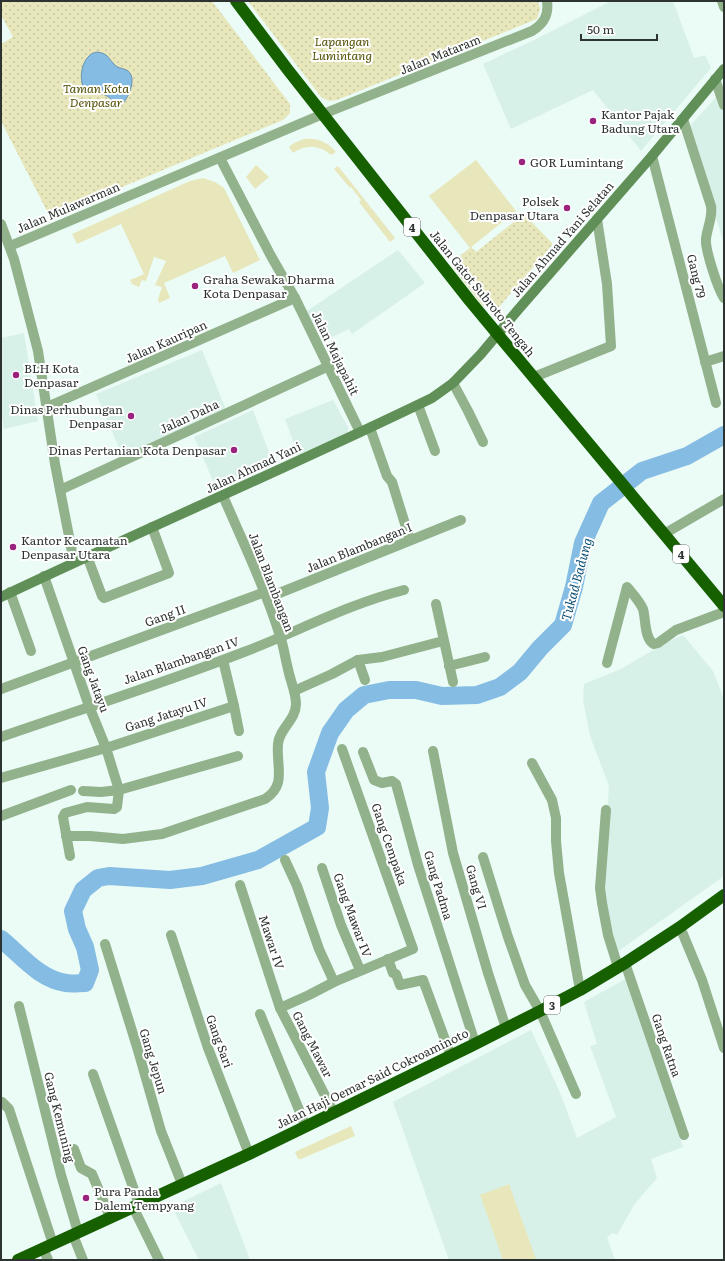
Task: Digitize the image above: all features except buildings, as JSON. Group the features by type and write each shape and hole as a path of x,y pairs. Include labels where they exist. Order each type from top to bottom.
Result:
{"highway":[{"name":"Jalan Gatot Subroto Tengah","path":"236,1 455,284 664,534"},
{"name":"4","path":"664,534 724,606"},
{"name":"Jalan Haji Oemar Said Cokroaminoto","path":"18,1260 306,1127 540,1011 580,990 622,965 680,927 724,895"}],"main road":[{"name":"Jalan Ahmad Yani Selatan","path":"497,334 652,156 724,68"},
{"name":"Jalan Ahmad Yani","path":"6,594 86,556 223,496 370,428 437,395 452,383 481,354 497,334"}],"street":[{"name":"Jalan Mataram","path":"323,114 532,31 543,23 548,9 547,1"},
{"path":"722,1 724,7"},
{"path":"715,79 723,101"},
{"name":"Jalan Mulawarman","path":"74,562 60,490 38,351 10,246 323,114"},
{"path":"683,119 711,206 712,212 706,241 720,290 724,298"},
{"name":"Gang 79","path":"652,156 716,403"},
{"name":"Jalan Majapahit","path":"220,158 271,256 295,298 360,432"},
{"path":"534,377 611,346 607,284 596,219"},
{"path":"1,224 10,246"},
{"name":"Jalan Kauripan","path":"47,407 295,298"},
{"path":"705,362 724,356"},
{"name":"Jalan Daha","path":"60,490 329,366"},
{"path":"452,383 468,411 482,442"},
{"path":"418,405 435,451"},
{"path":"370,428 387,476 392,482 410,540"},
{"name":"Jalan Blambangan","path":"66,836 90,836 123,839 162,834 265,799 272,794 278,784 278,750 280,734 295,713 296,706 294,691 281,638 266,595 223,496"},
{"path":"664,534 724,499"},
{"name":"Jalan Blambangan I","path":"266,595 461,520"},
{"path":"86,556 104,598 169,573 152,527"},
{"name":"Gang Jatayu","path":"44,576 73,662 106,748 119,790"},
{"path":"607,663 627,587 642,608 647,631 651,642 654,644 658,643 676,630 724,612"},
{"name":"Jalan Blambangan IV","path":"1,737 223,660 281,638 368,600 404,590"},
{"path":"6,594 31,651"},
{"name":"Gang II","path":"1,689 73,662 266,595"},
{"path":"436,604 453,682"},
{"path":"294,691 332,674 358,660 382,657 443,641"},
{"path":"449,666 486,656"},
{"path":"223,660 239,731"},
{"path":"358,660 365,680"},
{"name":"Gang Jatayu IV","path":"1,778 106,748 234,706"},
{"name":"Gang Cempaka","path":"342,749 413,949 388,959"},
{"name":"Gang VI","path":"433,751 453,853 488,973 506,1028"},
{"name":"Gang Padma","path":"363,752 374,780 382,783 392,781 396,784 418,865 475,1044"},
{"path":"84,791 119,790 238,756"},
{"path":"532,764 552,800 556,818 556,841 559,873 580,990"},
{"path":"1,816 71,790"},
{"path":"70,856 63,817 64,814 87,807 107,809 116,808 119,790"},
{"name":"Gang Ratna","path":"606,810 600,888 608,935 622,965 684,1135"},
{"name":"Gang VI","path":"483,857 525,985 540,1011 576,1094"},
{"path":"285,860 297,886 319,949 334,982"},
{"name":"Gang Mawar IV","path":"322,868 341,925 360,970"},
{"name":"Mawar IV","path":"240,885 280,1008"},
{"path":"680,927 702,980 724,1048"},
{"name":"Gang Sari","path":"171,935 208,1048 249,1154"},
{"name":"Gang Jepun","path":"105,944 161,1131 182,1184"},
{"path":"280,1008 360,970 388,959 393,973 396,974 400,985 422,979 424,982 450,1056"},
{"name":"Gang Kemuning","path":"19,1006 75,1234 83,1260"},
{"name":"Gang Mawar","path":"280,1008 334,1113"},
{"path":"260,1014 306,1127"},
{"path":"93,1074 136,1205 159,1260"},
{"path":"2,1102 9,1109 34,1188 48,1246 48,1260"},
{"path":"74,1149 81,1168 92,1174 110,1217"}],"shaded area":[{"path":"611,1 673,1 694,58 705,55 711,68 641,151 593,90 511,129 483,64"},
{"path":"718,95 724,114 724,244 688,128"},
{"path":"398,250 425,283 352,334 349,329 322,342 307,311"},
{"name":"BLH Kota Denpasar","path":"24,333 38,421 4,429 1,412 1,338"},
{"path":"202,350 226,410 123,457 96,394"},
{"path":"333,400 348,427 348,431 345,434 298,455 285,419"},
{"name":"Dinas Pertanian Kota Denpasar","path":"253,410 273,463 216,488 194,437"},
{"path":"683,635 713,671 724,699 724,876 617,952 604,907 602,882 609,786 590,736 583,700 584,684 621,669 667,642"},
{"path":"627,978 646,1031 683,1147 651,1159 657,1178 634,1205 617,1235 613,1233 607,1237 615,1260 449,1260 393,1102 531,1030 559,1090 577,1138 616,1117 590,1046 597,1044 584,1002"},
{"path":"221,1183 250,1260 199,1260 172,1207"}],"green space":[{"name":"Taman Kota Denpasar","path":"1,1 212,1 290,104 290,113 283,120 50,217 1,121 1,44 13,37 1,15"},
{"name":"Lapangan Lumintang","path":"248,1 538,1 540,9 537,19 337,100 329,101 321,97"},
{"path":"304,139 322,141 336,152 331,155 322,149 308,147 293,153 289,147"},
{"path":"476,160 516,211 470,248 429,196"},
{"path":"256,165 269,177 255,189 246,177"},
{"path":"338,166 395,238 390,242 359,202 361,200 334,169"},
{"path":"203,178 215,182 224,188 260,260 233,273 225,256 164,283 170,298 159,303 158,299 162,287 155,285 166,261 154,257 146,281 142,280 139,287 132,284 130,280 144,274 121,224 77,244 72,234 190,181"},
{"path":"524,214 553,244 499,307 490,309 482,305 450,264 471,247 476,252"},
{"path":"351,1126 355,1136 298,1159 295,1152"},
{"path":"509,1184 536,1259 534,1260 503,1260 480,1195"}],"water":[{"path":"97,52 106,55 116,66 128,71 131,74 131,87 128,96 123,103 117,103 103,94 88,93 85,90 81,75 82,69 90,55"}],"waterway":[{"name":"Tukad Badung","path":"1,939 31,966 47,977 66,983 85,983 90,970 85,947 77,929 73,911 83,890 98,878 109,876 170,880 202,876 258,860 317,827 320,808 316,772 330,733 346,710 364,695 389,690 416,690 442,696 477,695 500,687 520,672 540,648 563,625 574,587 583,543 601,503 642,471 687,456 724,435"}],"place":[{"name":"Kantor Pajak Badung Utara","path":"593,121"},
{"name":"GOR Lumintang","path":"522,162"},
{"name":"Polsek Denpasar Utara","path":"567,208"},
{"name":"Graha Sewaka Dharma Kota Denpasar","path":"195,286"},
{"name":"BLH Kota Denpasar","path":"16,375"},
{"name":"Dinas Perhubungan Denpasar","path":"131,416"},
{"name":"Dinas Pertanian Kota Denpasar","path":"234,450"},
{"name":"Kantor Kecamatan Denpasar Utara","path":"13,547"},
{"name":"Pura Panda Dalem Tempyang","path":"86,1198"}]}
